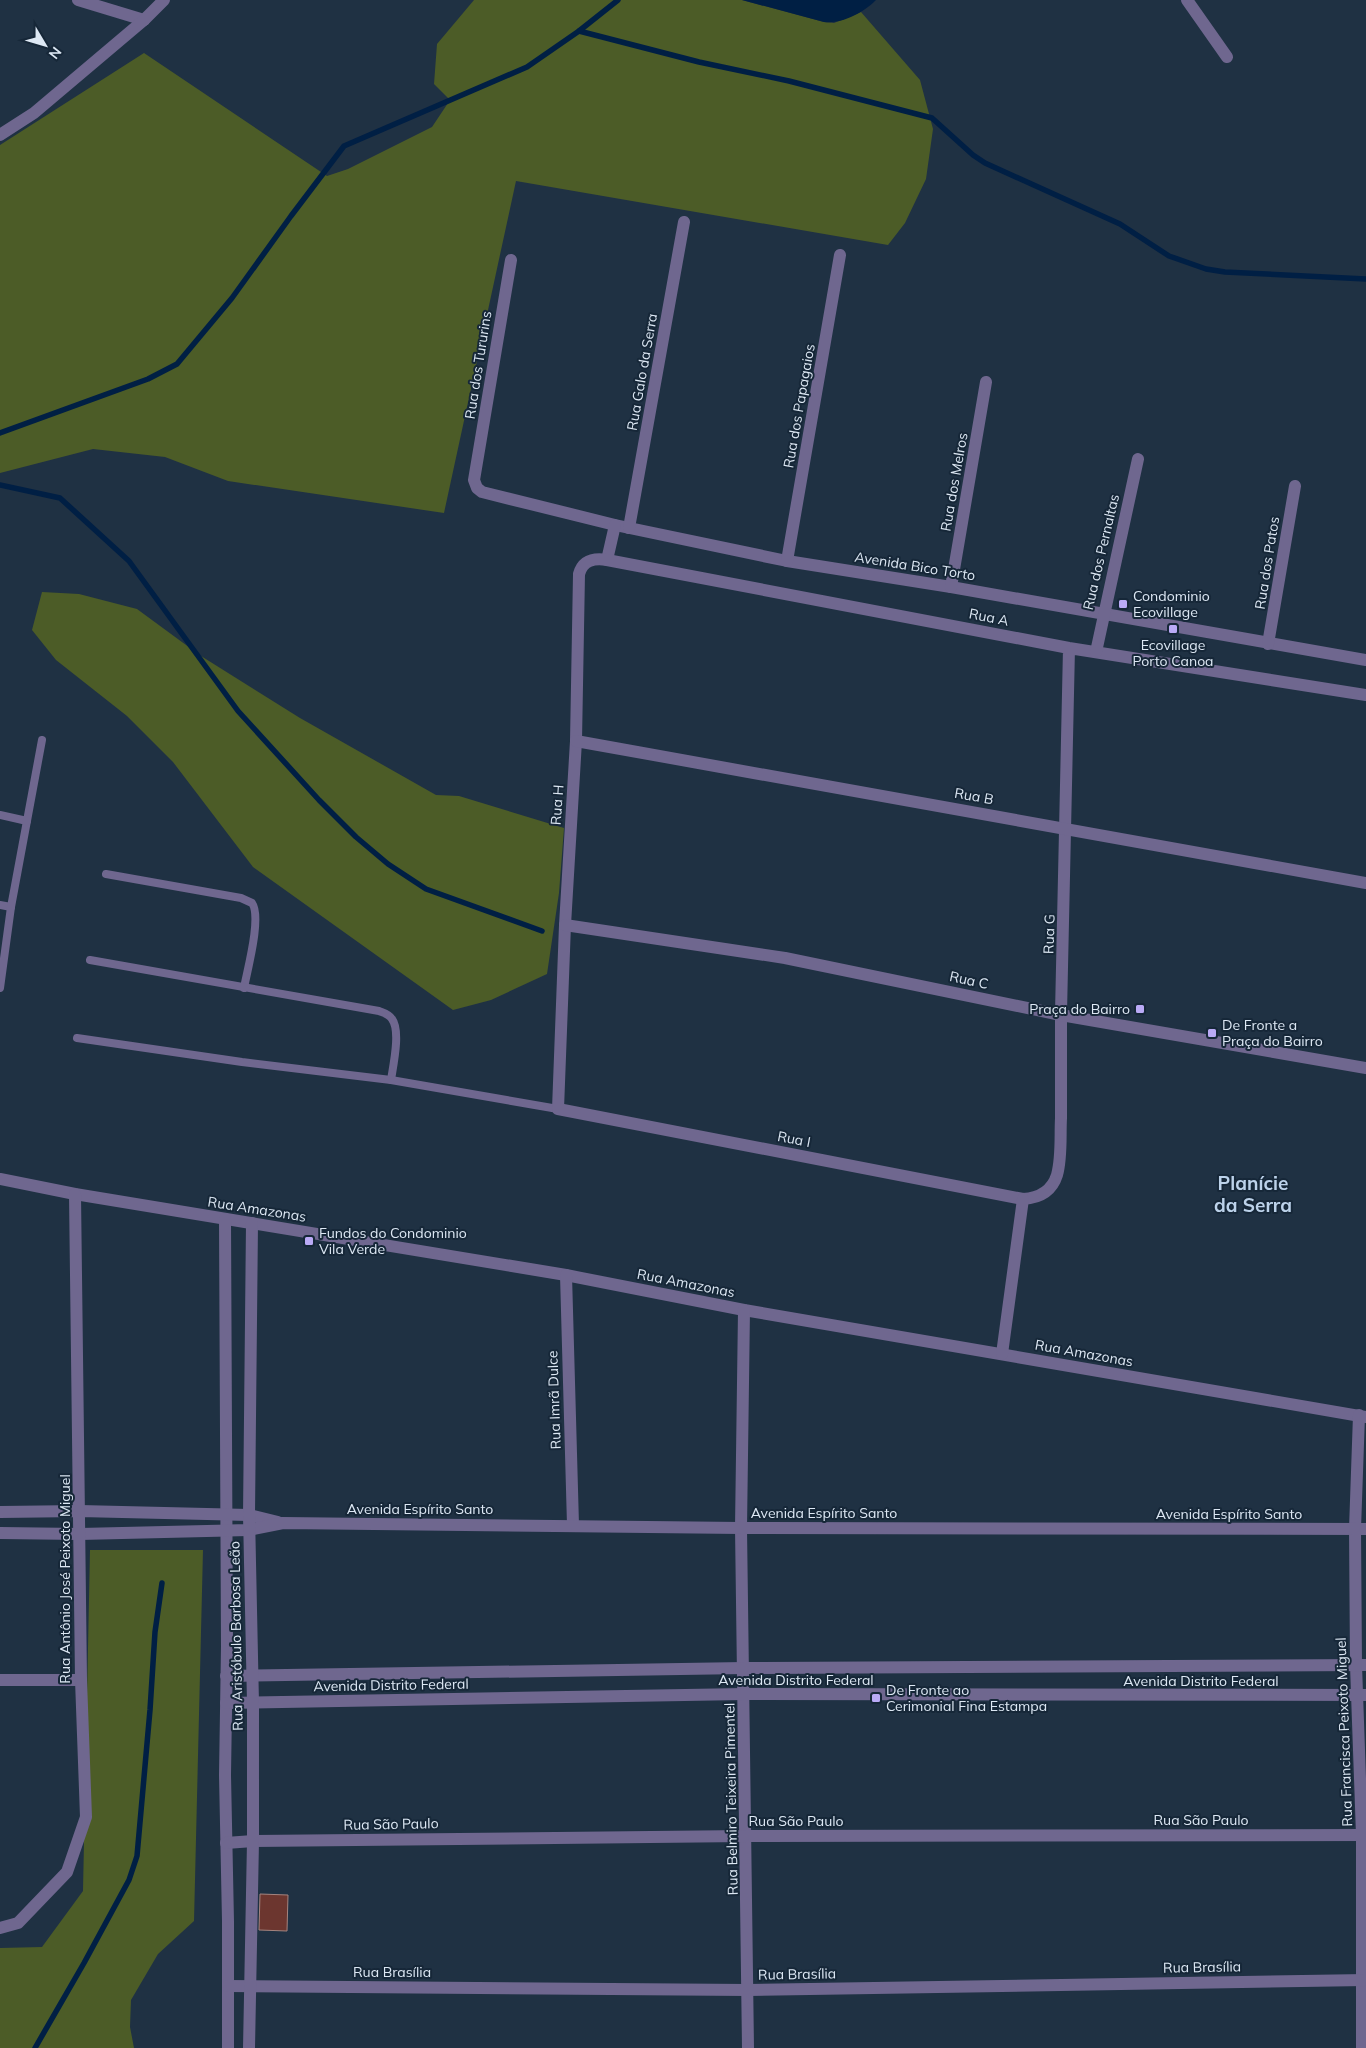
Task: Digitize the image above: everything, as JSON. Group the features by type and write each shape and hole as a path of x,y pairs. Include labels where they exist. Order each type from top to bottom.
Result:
{"street":[{"path":"78,0 144,20"},
{"path":"0,135 34,113 144,20 164,0"},
{"path":"1187,0 1227,57"},
{"name":"Rua Galo da Serra","path":"629,528 684,222"},
{"name":"Rua dos Papagaios","path":"787,561 840,255"},
{"name":"Rua dos Tururins","path":"475,474 511,260"},
{"name":"Rua dos Melros","path":"952,587 986,382"},
{"name":"Rua dos Pernaltas","path":"1096,652 1138,459"},
{"name":"Avenida Bico Torto","path":"475,474 475,485 482,492 615,525 787,561 952,587 1366,660"},
{"name":"Rua dos Patos","path":"1268,644 1295,486"},
{"path":"607,560 615,525"},
{"name":"Rua H","path":"558,1109 565,925 576,741 579,574 582,567 589,561 594,559 607,560"},
{"name":"Rua A","path":"607,560 1069,648 1366,695"},
{"name":"Rua G","path":"1023,1199 1040,1196 1048,1191 1054,1184 1058,1174 1067,828 1069,648"},
{"name":"Rua B","path":"576,741 1366,883"},
{"name":"Rua C","path":"565,925 785,958 1061,1015 1366,1068"},
{"name":"Rua I","path":"558,1109 1023,1199"},
{"name":"Rua Amazonas","path":"0,1179 76,1194 566,1275 744,1310 1362,1416"},
{"name":"Rua Antônio José Peixoto Miguel","path":"0,1928 18,1923 67,1872 86,1817 81,1680 76,1194"},
{"path":"1002,1354 1023,1199"},
{"path":"225,1219 225,1774 228,2048"},
{"name":"Rua Aristóbulo Barbosa Leão","path":"249,2048 253,1841 253,1675 249,1515 252,1223"},
{"name":"Rua Imrã Dulce","path":"566,1275 573,1525"},
{"name":"Rua Belmiro Teixeira Pimentel","path":"744,1310 741,1528 748,2048"},
{"name":"Rua Francisca Peixoto Miguel","path":"1362,1416 1361,1665 1364,1835 1362,2048"},
{"name":"Avenida Espírito Santo","path":"0,1512 80,1511 249,1515 283,1523"},
{"name":"Avenida Espírito Santo","path":"0,1533 80,1534 250,1530 283,1523 741,1528 1361,1529"},
{"name":"Avenida Distrito Federal","path":"226,1676 744,1668 1361,1665"},
{"path":"0,1680 81,1680"},
{"name":"Avenida Distrito Federal","path":"226,1703 744,1694 1362,1695"},
{"name":"Rua São Paulo","path":"226,1843 253,1841 746,1836 1364,1835"},
{"name":"Rua Brasília","path":"228,1986 748,1990 1364,1980"}],"lane":[{"path":"0,988 11,907 42,740"},
{"path":"0,815 27,821"},
{"path":"106,874 242,898 252,903 256,912 254,938 244,988"},
{"path":"0,905 11,907"},
{"path":"90,960 379,1011 387,1014 392,1019 396,1032 391,1080"},
{"path":"77,1038 242,1062 391,1080 558,1109"}],"green space":[{"path":"474,0 742,0 834,23 861,12 920,80 933,129 926,179 905,223 888,245 516,181 444,513 228,481 165,457 93,449 0,473 0,145 144,53 327,176 348,169 432,127 450,100 434,84 437,44"},
{"path":"42,592 79,594 137,609 201,656 300,718 436,795 459,796 564,828 559,893 547,974 491,1000 453,1010 253,867 173,762 127,716 56,660 32,630"},
{"path":"90,1550 203,1550 194,1921 158,1954 131,2000 130,2027 134,2048 0,2048 0,1948 42,1947 83,1891"}],"water":[{"path":"742,0 876,0 852,17 824,22"}],"building":[{"path":"260,1894 288,1895 287,1931 259,1930"}],"waterway":[{"path":"0,433 148,379 177,364 232,298 344,146 527,67 579,31 618,0"},
{"path":"579,31 699,62 789,81 932,118 973,155 985,163 1120,224 1169,256 1206,269 1225,272 1366,279"},
{"path":"0,485 60,498 129,561 238,711 319,800 356,837 388,864 426,889 542,931"},
{"path":"35,2048 129,1880 137,1856 155,1632 162,1583"}],"place":[{"name":"Condominio Ecovillage","path":"1123,604"},
{"name":"Ecovillage Porto Canoa","path":"1173,629"},
{"name":"Praça do Bairro","path":"1140,1009"},
{"name":"De Fronte a Praça do Bairro","path":"1212,1033"},
{"name":"Fundos do Condominio Vila Verde","path":"309,1241"},
{"name":"De Fronte ao Cerimonial Fina Estampa","path":"876,1698"}],"district":[{"name":"Planície da Serra","path":"1253,1194"}]}
